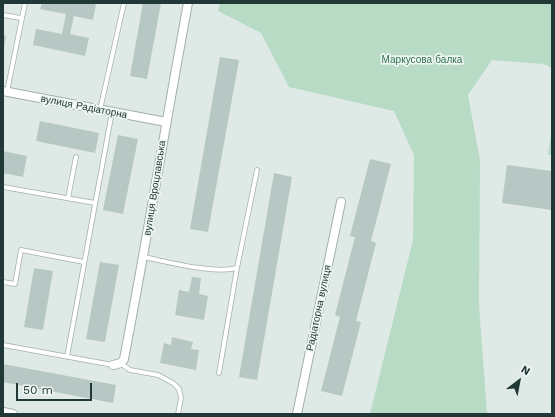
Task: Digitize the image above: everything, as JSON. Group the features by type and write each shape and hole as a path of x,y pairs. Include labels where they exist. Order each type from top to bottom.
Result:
{"street":[{"name":"вулиця Вроцлавська","path":"121,362 124,359 144,257 166,122 188,3"},
{"name":"вулиця Радіаторна","path":"5,92 166,122"},
{"name":"Радіаторна вулиця","path":"297,414 341,202"},
{"path":"113,365 121,362"},
{"path":"3,412 13,414"}],"lane":[{"path":"5,92 25,3"},
{"path":"100,110 124,3"},
{"path":"3,15 21,18"},
{"path":"67,357 112,112"},
{"path":"68,198 76,157"},
{"path":"219,373 237,268 257,170"},
{"path":"3,187 95,203"},
{"path":"3,282 15,284 21,250 84,262"},
{"path":"144,257 181,265 229,270 237,268"},
{"path":"3,345 113,365"},
{"path":"121,362 130,370 158,375 173,383 179,389 181,398 178,414"}],"green space":[{"name":"Маркусова балка","path":"220,3 552,3 552,68 543,64 492,60 468,95 480,160 479,305 487,414 370,414 413,240 414,155 394,111 289,87 261,33 218,11"},
{"path":"552,126 552,155 548,155"}],"building":[{"path":"42,3 96,4 93,20 74,16 70,34 89,38 85,56 33,45 36,29 62,34 66,14 40,9"},
{"path":"143,3 161,3 147,79 130,76"},
{"path":"3,35 6,36 4,48 3,48"},
{"path":"220,57 239,60 208,232 190,229"},
{"path":"40,121 99,133 95,153 36,141"},
{"path":"118,135 138,139 123,214 103,210"},
{"path":"3,151 27,156 23,177 3,173"},
{"path":"370,159 391,164 371,241 376,243 356,321 361,322 342,396 321,391 340,317 335,315 355,237 350,236"},
{"path":"507,165 552,171 552,210 502,203"},
{"path":"274,173 292,177 257,380 239,377"},
{"path":"100,262 119,265 105,342 86,339"},
{"path":"34,268 53,271 43,330 24,327"},
{"path":"192,277 201,278 199,294 208,296 204,320 175,315 179,290 189,292"},
{"path":"172,337 193,342 191,349 199,350 196,370 160,363 164,343 171,345"},
{"path":"3,364 116,385 113,403 3,382"}]}
